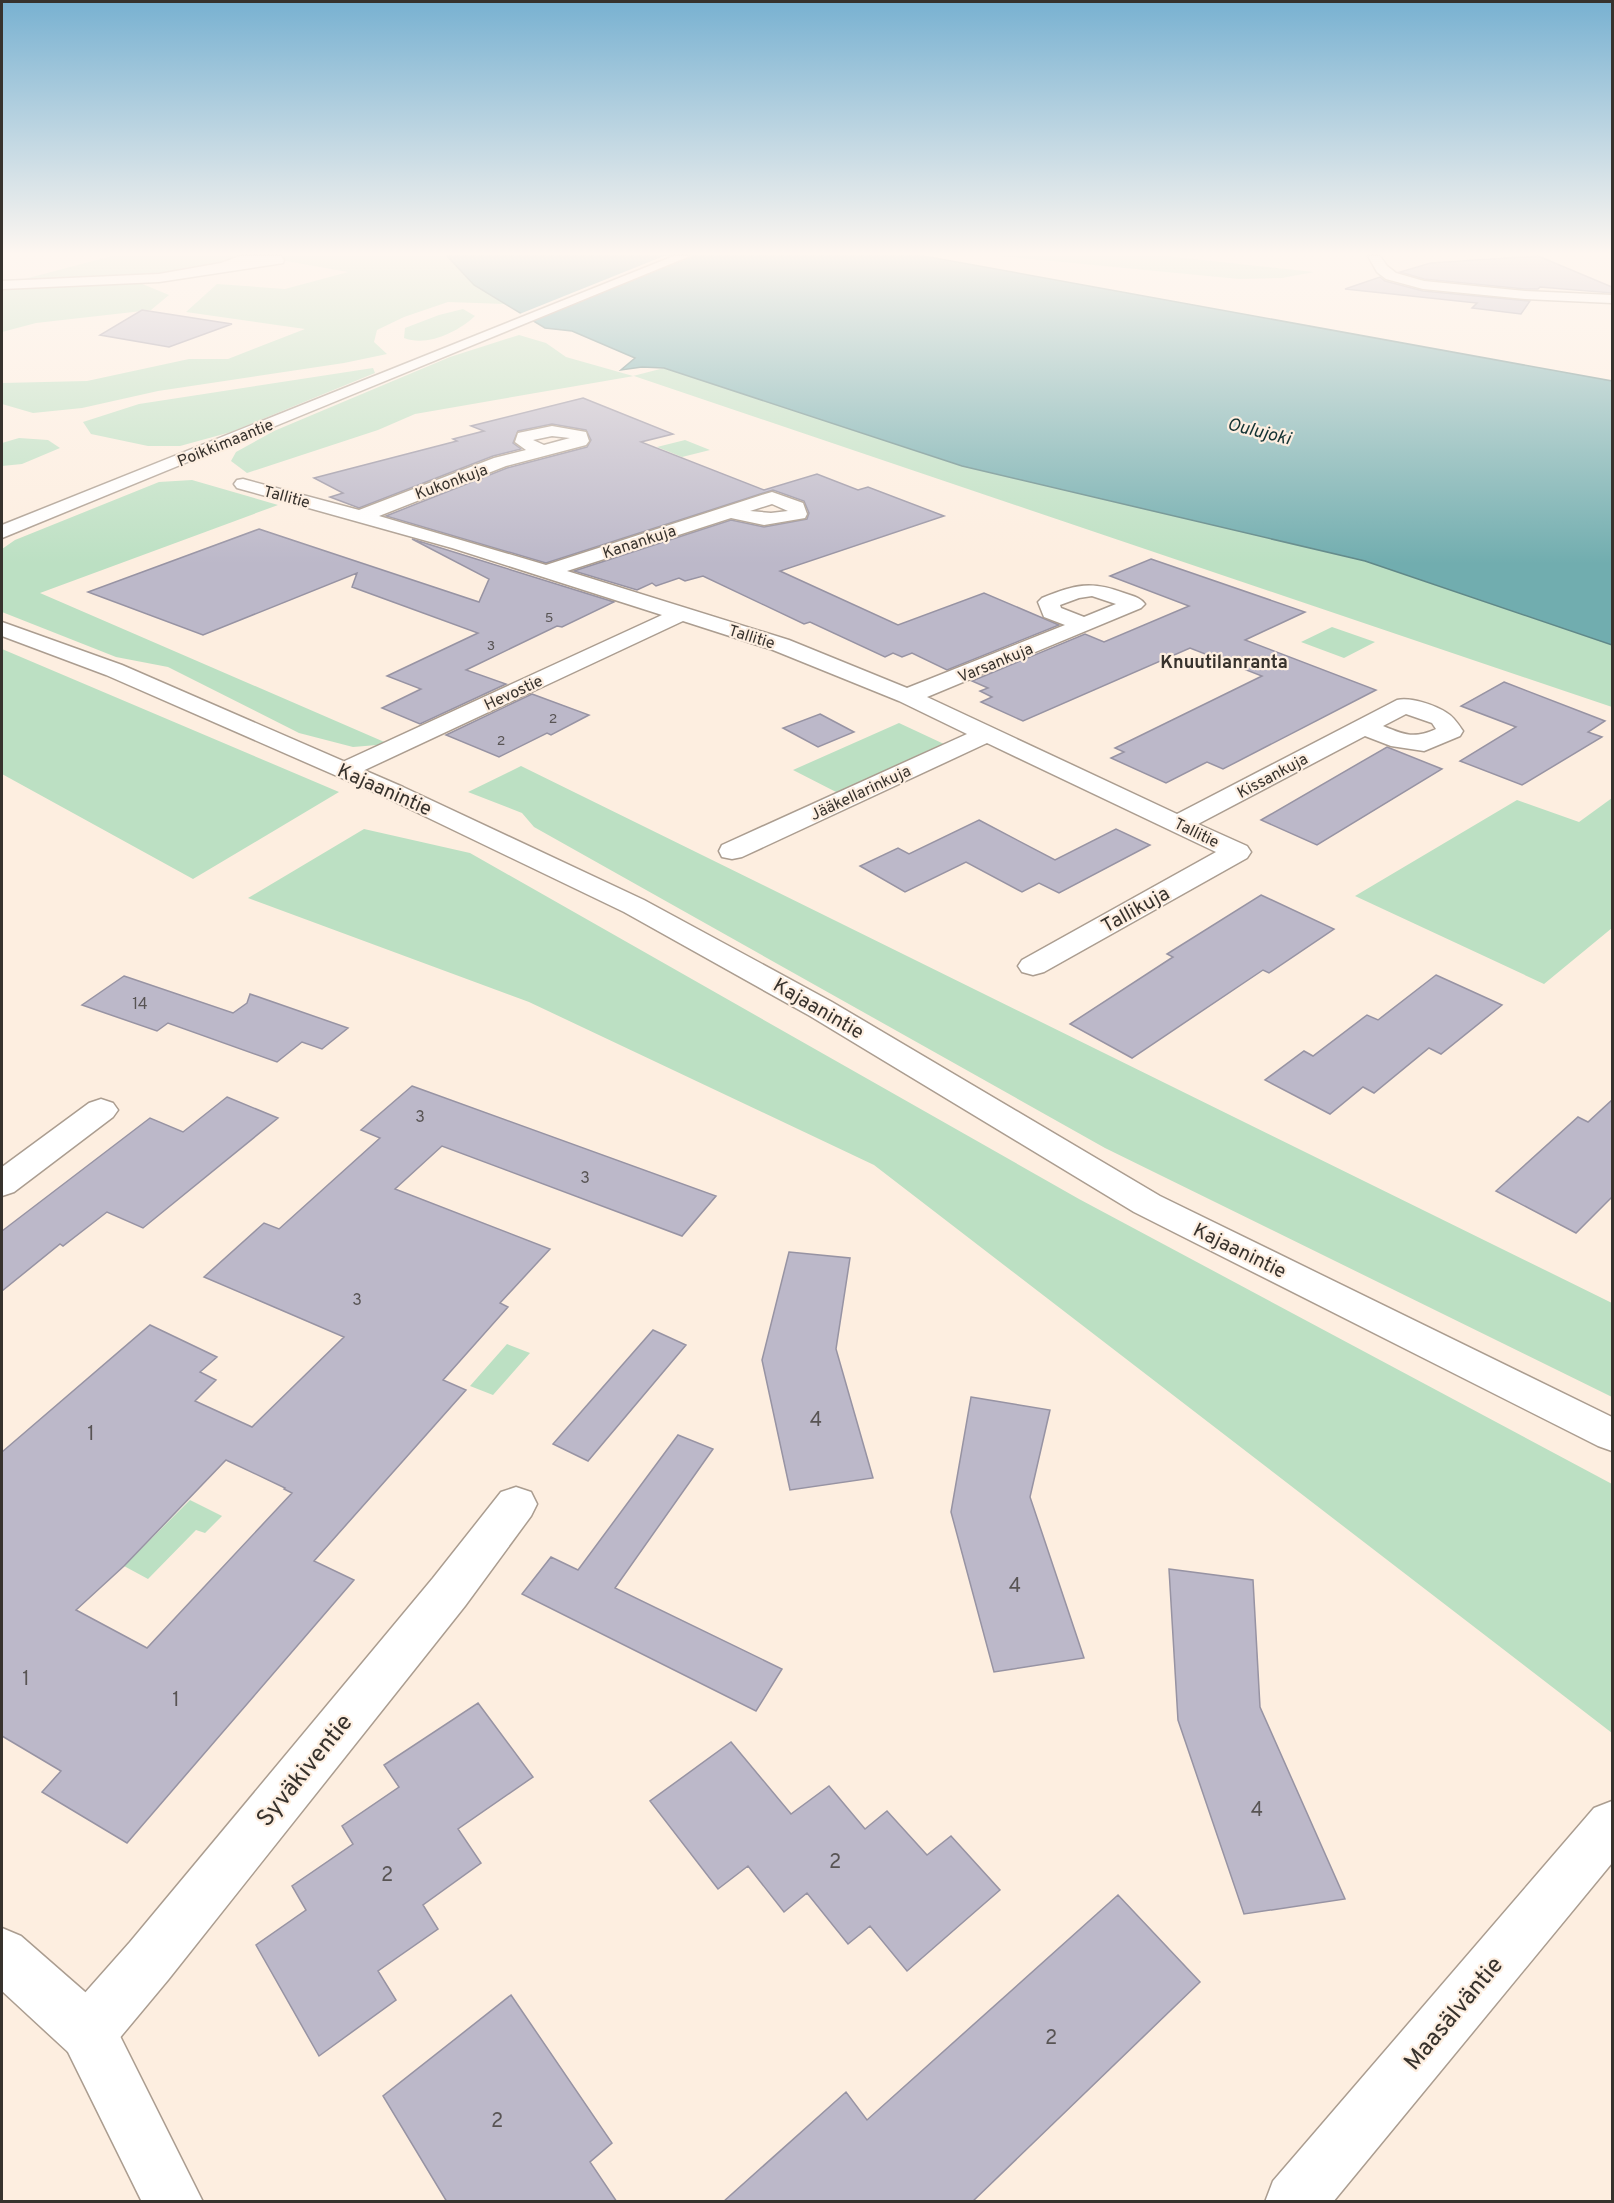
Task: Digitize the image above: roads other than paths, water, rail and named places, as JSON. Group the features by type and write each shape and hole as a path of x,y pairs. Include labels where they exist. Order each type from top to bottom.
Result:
{"street":[{"name":"Poikkimaantie","path":"6,532 430,359"},
{"name":"Kukonkuja","path":"361,516 500,462 580,441 580,436 530,416"},
{"name":"Tallitie","path":"243,484 548,571 781,645 906,696 988,733 1237,852"},
{"name":"Kanankuja","path":"548,571 730,511"},
{"name":"Hevostie","path":"345,770 681,614"},
{"name":"Varsankuja","path":"906,696 1083,626"},
{"name":"Kajaanintie","path":"2,629 114,670 345,770 634,906 821,1008 1147,1204 1612,1435"},
{"name":"Kissankuja","path":"1180,824 1364,727"},
{"name":"Jääkellarinkuja","path":"732,851 988,733"},
{"name":"Tallikuja","path":"1034,966 1237,852"},
{"path":"2,1184 101,1110"},
{"name":"Syväkiventie","path":"88,2032 150,1961 449,1592 516,1504"},
{"name":"Maasälväntie","path":"1294,2202 1612,1825"},
{"path":"2,1955 88,2032 174,2202"}],"water":[{"name":"Oulujoki","path":"634,359 1490,359 1612,381 1612,645 1365,561 962,466 664,368 642,367 621,370"}],"district":[{"name":"Knuutilanranta","path":"1224,662"}]}
